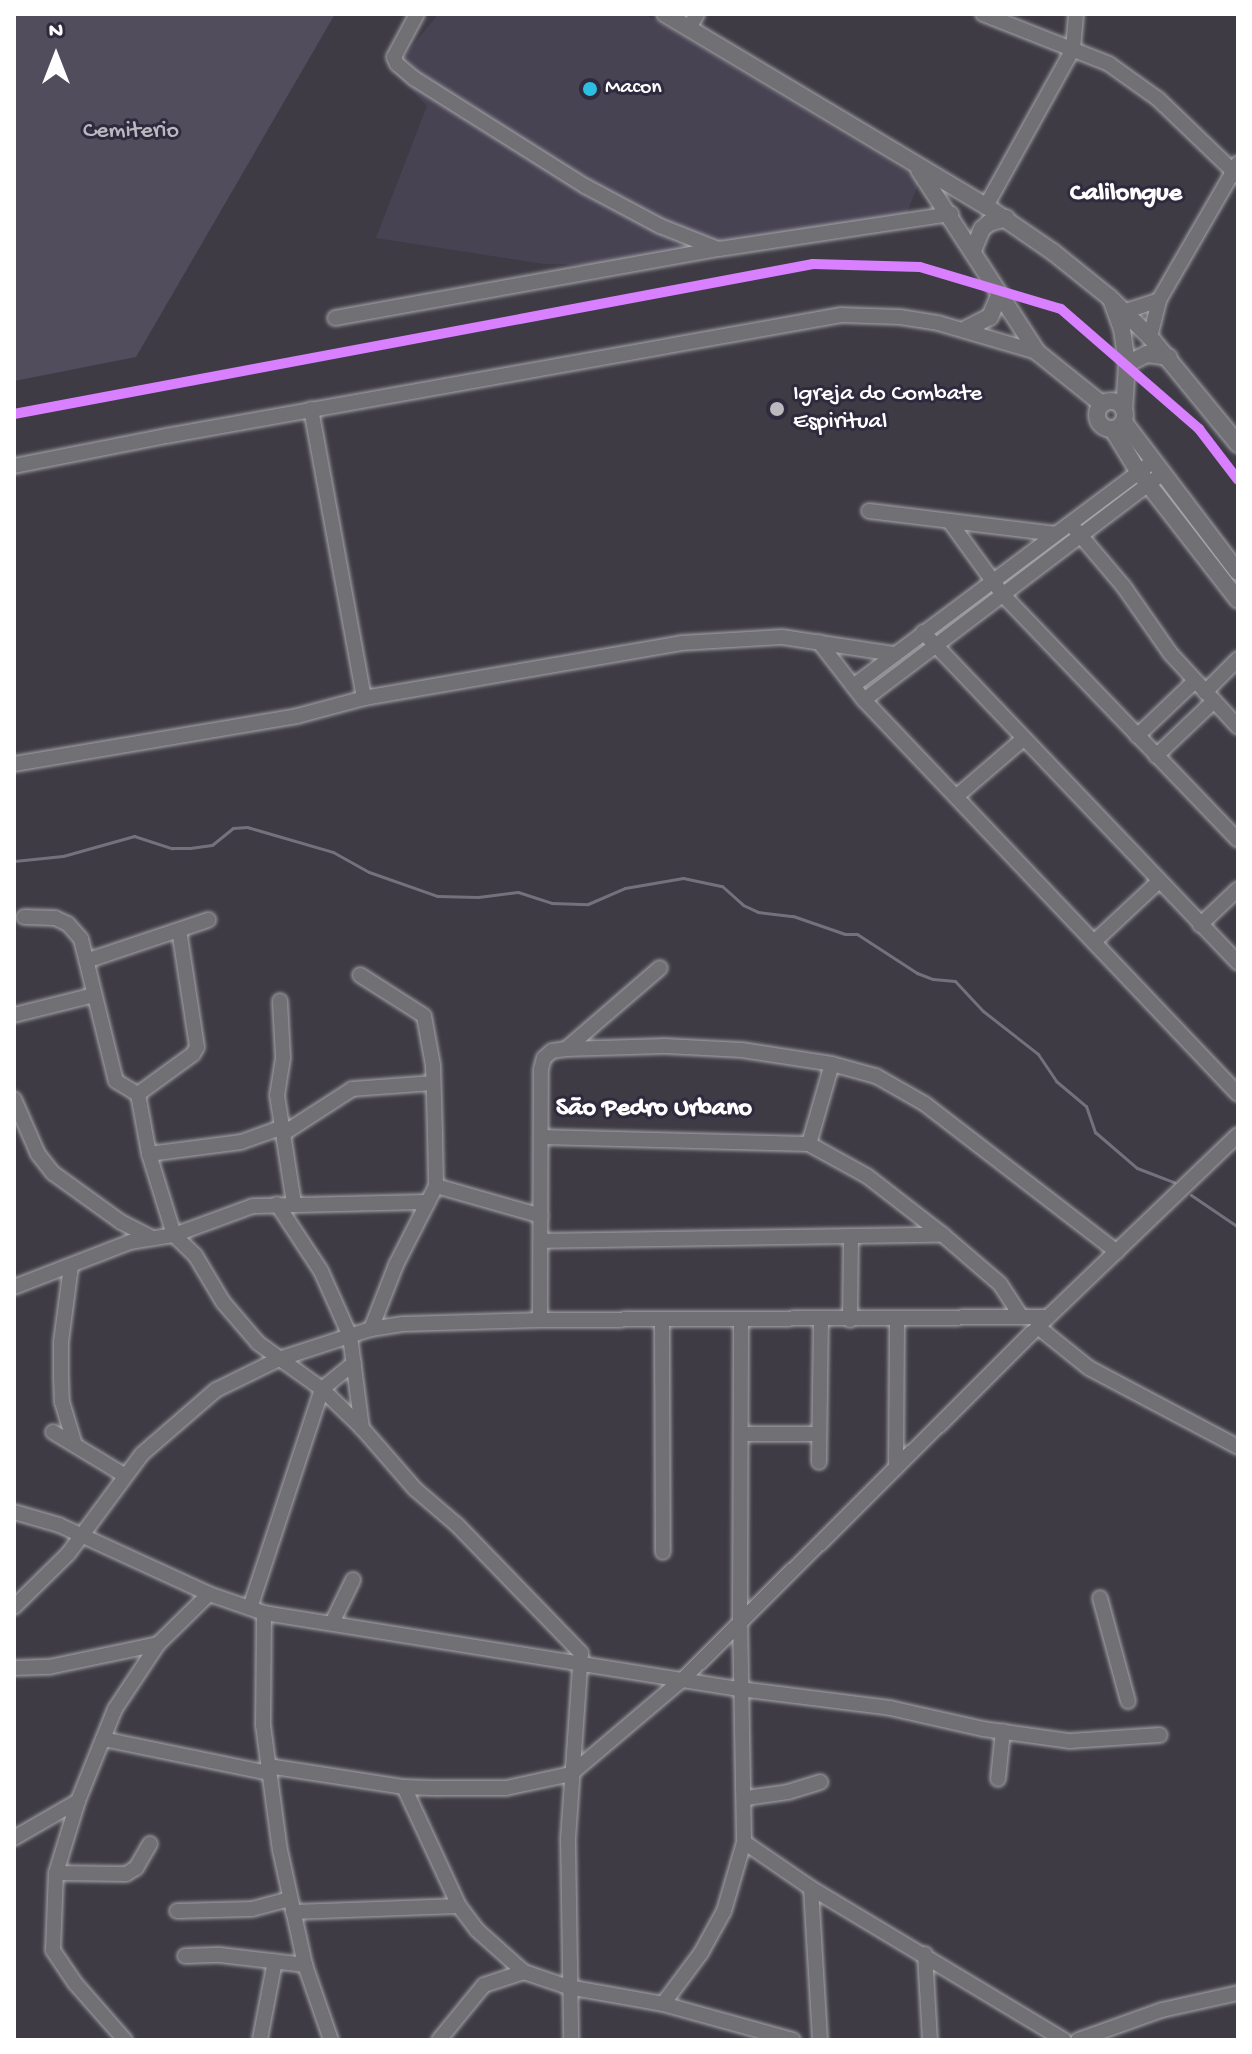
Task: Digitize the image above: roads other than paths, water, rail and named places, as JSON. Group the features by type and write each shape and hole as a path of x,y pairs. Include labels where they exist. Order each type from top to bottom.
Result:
{"main road":[{"path":"665,14 693,21 916,165 1006,218 1126,311 1169,357 1238,444"},
{"path":"916,165 951,214 999,296 1037,352 1102,404"},
{"path":"973,251 982,229 989,223 1006,218"},
{"path":"966,329 990,317 999,296"},
{"path":"1109,297 1122,329 1127,364 1120,421 1159,467 1213,553 1238,600"},
{"path":"1127,364 1147,354 1169,357"},
{"path":"1120,421 1104,428 1098,421 1097,412 1102,404 1115,401 1144,478 1213,553 1238,572"}],"street":[{"path":"417,14 394,57 397,64 415,79 585,186 660,226 719,249"},
{"path":"983,14 1109,64 1158,99 1236,171 1159,300 1150,337"},
{"path":"986,206 1073,49 1076,14"},
{"path":"335,318 719,249 951,214"},
{"path":"1126,311 1159,300"},
{"path":"14,466 311,409 841,315 900,317 966,329 1037,352"},
{"path":"311,409 364,698"},
{"path":"853,686 1070,522 1159,467"},
{"path":"864,700 1081,536 1144,478"},
{"path":"869,511 1055,534"},
{"path":"950,522 991,582 1238,840"},
{"path":"1070,522 1204,691 1238,727"},
{"path":"923,632 1022,740 1238,963"},
{"path":"14,764 297,716 364,698 681,643 741,637 819,642 894,654"},
{"path":"819,642 864,700 1238,1094"},
{"path":"1137,736 1204,691 1238,659"},
{"path":"1156,756 1204,691"},
{"path":"957,796 1022,740"},
{"path":"1095,941 1158,882"},
{"path":"1200,925 1238,889"},
{"path":"24,917 42,916 68,924 81,939 89,960 94,995 116,1081 138,1094 149,1154 174,1235 195,1255 240,1324 279,1359 322,1389 362,1428 415,1489 457,1525 574,1642 582,1662 571,1774 568,1987 571,2040"},
{"path":"89,960 208,920"},
{"path":"138,1094 193,1054 197,1047 179,930"},
{"path":"566,1049 660,968"},
{"path":"360,975 424,1016 429,1033 433,1083 436,1186 396,1265 371,1329"},
{"path":"14,1015 94,995"},
{"path":"280,1001 283,1058 277,1095 294,1204"},
{"path":"540,1320 544,1058 552,1051 566,1049 665,1046 742,1050 832,1064 901,1087 1117,1252"},
{"path":"809,1144 832,1064"},
{"path":"149,1154 241,1142 284,1130 352,1089 433,1083"},
{"path":"14,1099 18,1122 53,1173 121,1222 152,1238"},
{"path":"103,1739 269,1769 404,1787 506,1788 571,1774 683,1679 1043,1322 1238,1135"},
{"path":"541,1137 809,1144 867,1176 943,1235 1000,1284 1021,1316"},
{"path":"436,1186 541,1216"},
{"path":"14,1287 130,1242 174,1235 238,1210 277,1204 428,1202"},
{"path":"277,1204 321,1271 350,1336 362,1428"},
{"path":"541,1241 943,1235"},
{"path":"850,1320 851,1236"},
{"path":"71,1266 61,1342 61,1377 62,1402 75,1445"},
{"path":"14,1607 68,1554 124,1475 168,1428 216,1390 279,1359 371,1329 403,1324 540,1320 821,1321 1021,1316 1043,1322 1089,1368 1238,1447"},
{"path":"663,2004 701,1953 724,1911 744,1842 746,1798 740,1689 741,1319"},
{"path":"896,1468 897,1319"},
{"path":"662,1320 663,1552"},
{"path":"819,1462 821,1321"},
{"path":"331,2040 305,1965 291,1905 263,1725 257,1611 322,1389 354,1363"},
{"path":"53,1432 124,1475"},
{"path":"741,1434 819,1434"},
{"path":"14,1512 81,1535 209,1594 257,1611 332,1623 357,1631 582,1662 740,1689 890,1708 1070,1741 1160,1735"},
{"path":"332,1623 353,1580"},
{"path":"125,2040 66,1972 53,1950 56,1873 78,1801 115,1709 158,1644 209,1594"},
{"path":"1100,1598 1128,1701"},
{"path":"14,1668 49,1667 158,1644"},
{"path":"998,1779 1003,1731"},
{"path":"746,1798 788,1792 821,1782"},
{"path":"404,1787 459,1906 477,1930 524,1972 568,1987 663,2004 743,2034 793,2040"},
{"path":"14,1838 78,1801"},
{"path":"744,1842 811,1888 1064,2040"},
{"path":"56,1873 126,1874 136,1868 150,1844"},
{"path":"811,1888 820,2040"},
{"path":"177,1911 291,1905 459,1906"},
{"path":"925,1954 930,2040"},
{"path":"185,1956 220,1955 305,1965"},
{"path":"260,2039 275,1961"},
{"path":"439,2040 484,1985 524,1972"},
{"path":"1078,2040 1162,2010 1238,1993"}],"waterway":[{"path":"14,861 63,856 134,836 172,848 212,845 233,828 247,827 333,852 369,872 437,896 478,897 518,892 552,903 588,904 625,888 683,878 722,886 743,905 758,912 793,916 845,934 857,934 917,973 933,979 955,981 983,1011 1038,1054 1056,1081 1086,1106 1095,1132 1137,1168 1174,1182"},
{"path":"1191,1195 1238,1227"}],"place":[{"name":"Macon","path":"590,89"},
{"name":"Igreja do Combate Espiritual","path":"777,409"}],"district":[{"name":"Calilongue","path":"1126,195"},
{"name":"São Pedro Urbano","path":"654,1110"}],"park label":[{"name":"Cemiterio","path":"131,132"}]}
